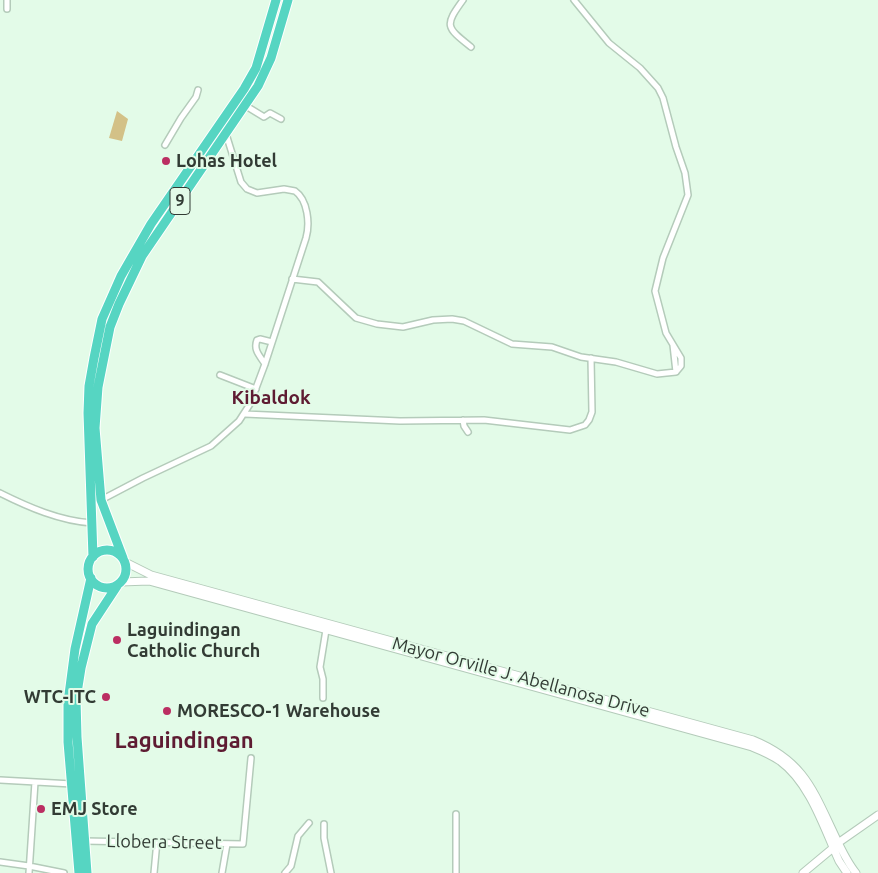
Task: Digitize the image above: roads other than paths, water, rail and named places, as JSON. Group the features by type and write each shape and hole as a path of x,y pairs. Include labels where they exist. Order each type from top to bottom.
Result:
{"highway":[{"name":"9","path":"87,873 76,784 68,742 68,702 75,649 91,578 88,569 93,557 94,387 97,340 102,319 121,276 151,224 244,89 256,68 276,0"},
{"name":"9","path":"94,387 110,327 128,284 152,240 246,106 266,71 288,0"},
{"path":"256,68 266,71"},
{"name":"9","path":"78,873 76,708 79,677 92,624 119,584 126,570 101,500 94,473"},
{"path":"93,557 100,552 108,550 116,552 124,560"},
{"path":"91,578 102,588 119,584"}],"main road":[{"name":"Mayor Orville J. Abellanosa Drive","path":"124,560 146,573 160,578 753,740 769,746 796,766 836,846 847,873"},
{"name":"Mayor Orville J. Abellanosa Drive","path":"119,584 149,581 752,747 780,761 804,782"},
{"path":"803,873 878,815"},
{"name":"Mayor Orville J. Abellanosa Drive","path":"836,846 856,873"}],"street":[{"path":"7,0 7,8"},
{"path":"463,0 454,13 450,24 455,34 471,48"},
{"path":"292,279 314,280 322,284 356,318 377,324 403,328 433,320 458,320 464,321 512,344 548,346 581,357 616,362 657,374 676,372 682,362 678,351 666,334 655,291 662,258 688,195 686,173 674,141 663,98 658,88 640,68 609,43 574,0"},
{"path":"166,145 181,118 196,97 198,90"},
{"path":"246,106 264,117 270,113 280,119"},
{"path":"101,500 211,446 231,430 245,414 265,364 308,229 308,220 301,196 295,191 257,193 247,189 241,182 226,134"},
{"path":"265,364 256,350 257,340 272,342"},
{"path":"245,414 400,421 496,421 565,430 585,425 592,412 591,358"},
{"path":"220,375 256,389"},
{"path":"463,420 468,432"},
{"path":"0,493 27,506 60,518 92,523"},
{"path":"323,698 323,679 320,667 326,630"},
{"name":"Llobera Street","path":"84,840 241,844 244,842 251,758"},
{"path":"0,780 76,784"},
{"path":"29,873 35,782"},
{"path":"456,814 456,873"},
{"path":"285,873 291,866 298,836 309,823"},
{"path":"324,824 324,838 331,873"},
{"path":"154,873 157,841"},
{"path":"222,873 227,844"},
{"path":"0,862 64,873"}],"place":[{"name":"Lohas Hotel","path":"166,161"},
{"name":"Laguindingan Catholic Church","path":"117,640"},
{"name":"WTC-ITC","path":"106,697"},
{"name":"MORESCO-1 Warehouse","path":"167,711"},
{"name":"EMJ Store","path":"41,809"}],"district":[{"name":"Kibaldok","path":"271,398"},
{"name":"Laguindingan","path":"184,741"}]}
